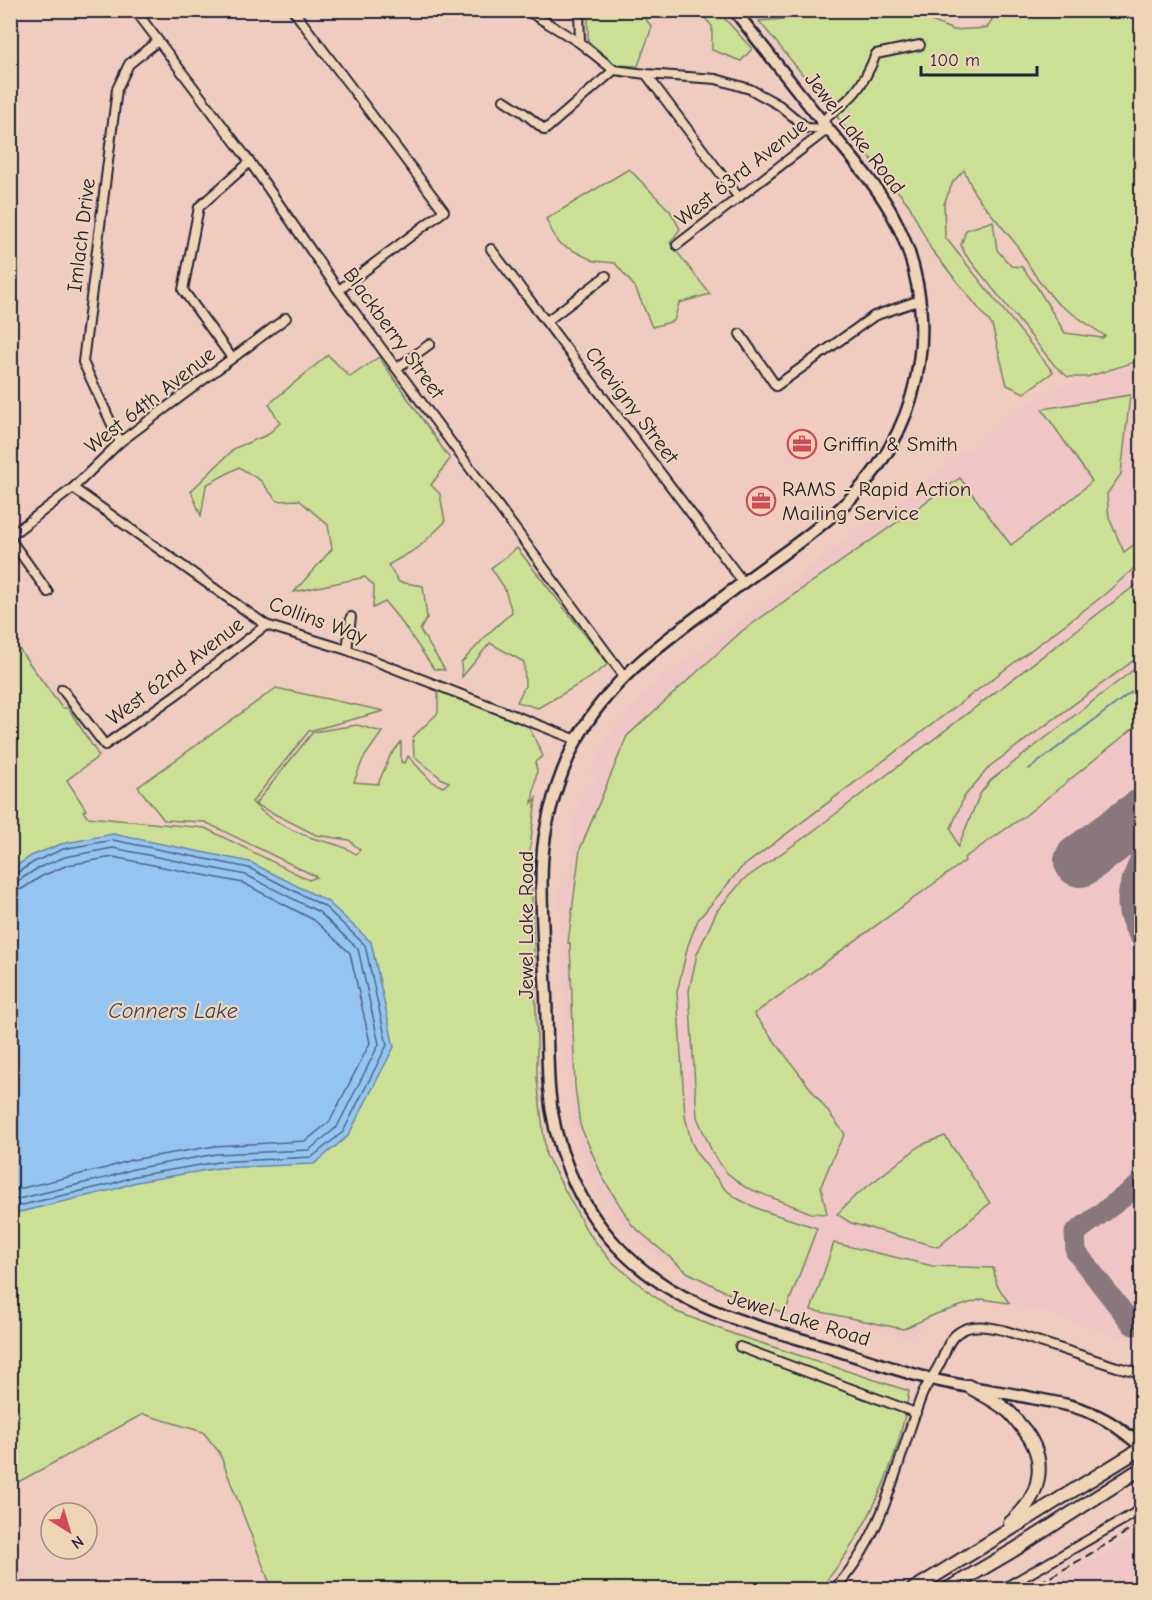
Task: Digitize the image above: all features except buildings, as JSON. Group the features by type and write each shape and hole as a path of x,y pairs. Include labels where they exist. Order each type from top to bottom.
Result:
{"main road":[{"name":"Jewel Lake Road","path":"734,10 879,192 889,209 907,248 920,300 922,344 916,381 903,422 885,456 859,490 840,508 666,641 624,676 577,740 562,773 550,815 542,859 549,1092 556,1131 565,1160 588,1208 601,1227 628,1257 663,1286 682,1298 728,1317 930,1378 1057,1402 1086,1411 1111,1423 1142,1447"},
{"path":"965,1557 1008,1525 1026,1507 1036,1485 1039,1469 1036,1448 1025,1429 1009,1412 968,1386"},
{"path":"912,1590 1142,1447"},
{"path":"946,1590 1014,1550 1142,1468"}],"street":[{"name":"Blackberry Street","path":"135,10 250,162 339,290 624,676"},
{"path":"293,10 444,211 339,290"},
{"path":"526,10 580,43 614,69 646,74 716,79 750,89 780,105 807,128 825,125"},
{"path":"579,10 580,43"},
{"name":"Imlach Drive","path":"120,442 83,362 117,89 129,64 158,41"},
{"name":"West 63rd Avenue","path":"677,245 739,198 825,125 855,95 876,54 920,45"},
{"path":"504,100 545,130 614,69"},
{"path":"646,74 739,198"},
{"path":"232,358 183,290 199,207 250,162"},
{"name":"Chevigny Street","path":"491,249 743,582"},
{"path":"547,321 606,276"},
{"path":"740,334 776,386 874,315 920,300"},
{"name":"West 64th Avenue","path":"10,538 73,488 120,442 286,318"},
{"path":"397,368 429,344"},
{"name":"Collins Way","path":"73,488 266,625 347,650 577,740"},
{"path":"10,538 48,592"},
{"path":"347,650 351,617"},
{"name":"West 62nd Avenue","path":"62,689 105,745 177,694 266,625"},
{"path":"833,1590 859,1558 878,1524 930,1378 957,1332 985,1326 1004,1330 1076,1355 1142,1373"},
{"path":"740,1347 916,1413"},
{"path":"1001,1590 1142,1509"}],"shaded area":[{"path":"1141,364 1141,1344 1031,1308 992,1302 969,1303 924,1321 912,1338 771,1313 706,1287 646,1249 619,1221 597,1190 582,1156 574,1127 568,1088 559,888 567,886 573,823 585,783 592,786 596,777 589,774 610,733 649,688 968,448 971,450 979,444 978,442 1023,406 1034,401 1043,392"},
{"path":"1141,1532 1141,1589 1041,1589"},
{"path":"11,1549 37,1589 11,1589"}],"green space":[{"path":"905,10 953,30 987,28 997,11 1141,11 1141,360 1087,377 1068,377 1055,366 965,254 961,245 966,230 993,221 997,250 1011,266 1022,267 1065,333 1102,338 1105,336 1057,303 1038,280 1016,244 975,194 964,170 953,182 944,204 945,237 1053,372 1024,393 1007,385 992,325 931,249 909,205 759,21 785,19 781,11"},
{"path":"595,11 639,11 652,27 638,66 616,65 588,41 588,16"},
{"path":"680,11 718,11 752,49 741,61 712,50 712,26 702,15"},
{"path":"629,169 670,211 680,229 670,243 710,294 679,303 674,321 652,327 635,287 615,263 594,261 558,243 546,219"},
{"path":"328,355 350,377 379,357 450,459 431,485 440,494 445,522 418,548 388,565 399,582 423,586 427,618 420,630 445,670 434,669 385,602 373,608 374,586 365,577 294,592 332,549 328,525 299,500 277,501 260,480 239,467 206,485 201,516 191,491 235,448 267,435 280,423 269,404"},
{"path":"1130,395 1121,474 1107,494 1109,518 1124,552 1136,543 1141,545 1141,562 1104,595 741,868 698,920 688,945 677,992 685,1116 691,1141 698,1155 725,1189 738,1199 761,1210 817,1228 785,1313 732,1295 687,1272 632,1225 603,1178 580,1125 575,1086 570,943 568,943 580,849 627,736 742,631 960,478 1011,545 1092,481 1042,409"},
{"path":"517,548 608,664 590,678 538,708 517,702 525,686 524,662 490,643 462,677 461,663 512,612 504,587 491,568"},
{"path":"1141,581 1141,655 990,766 964,797 951,828 958,847 980,794 991,780 1141,664 1141,722 1026,815 964,858 965,861 754,1014 845,1134 821,1186 827,1214 811,1213 745,1187 726,1172 713,1154 697,1117 689,991 697,954 717,911 743,880 808,835"},
{"path":"11,638 62,708 68,708 99,756 67,780 86,810 83,811 87,817 205,828 309,880 317,877 205,822 164,820 138,787 276,688 384,711 309,731 252,802 265,814 288,828 356,854 360,850 349,840 316,835 255,804 313,732 357,725 382,732 363,759 354,782 378,784 390,756 401,742 401,762 405,763 408,756 431,781 443,787 449,782 414,756 413,737 438,713 438,690 527,723 543,756 535,762 537,770 532,803 536,798 530,848 537,1079 546,1155 587,1231 610,1260 677,1312 736,1335 909,1391 897,1445 878,1497 851,1546 819,1590 272,1589 219,1452 203,1432 143,1414 11,1486"},
{"path":"945,1136 990,1203 938,1247 851,1223 837,1214 855,1196 921,1145"},
{"path":"834,1243 933,1266 993,1268 997,1285 1009,1303 982,1299 936,1314 903,1329 811,1310"}],"water":[{"name":"Conners Lake","path":"113,834 250,862 327,901 371,942 394,1047 348,1136 314,1164 219,1168 136,1182 11,1214 11,870 31,856 61,844"}],"waterway":[{"path":"1029,769 1142,684"}],"taxiway":[{"path":"1142,856 1128,898 1130,917 1142,939"},
{"path":"1133,1325 1076,1252 1075,1233 1142,1183"}],"runway":[{"path":"1080,861 1142,815"}],"railway":[{"path":"1027,1590 1142,1523"}],"place":[{"name":"Griffin & Smith","path":"802,444"},
{"name":"RAMS - Rapid Action Mailing Service","path":"761,501"}]}
